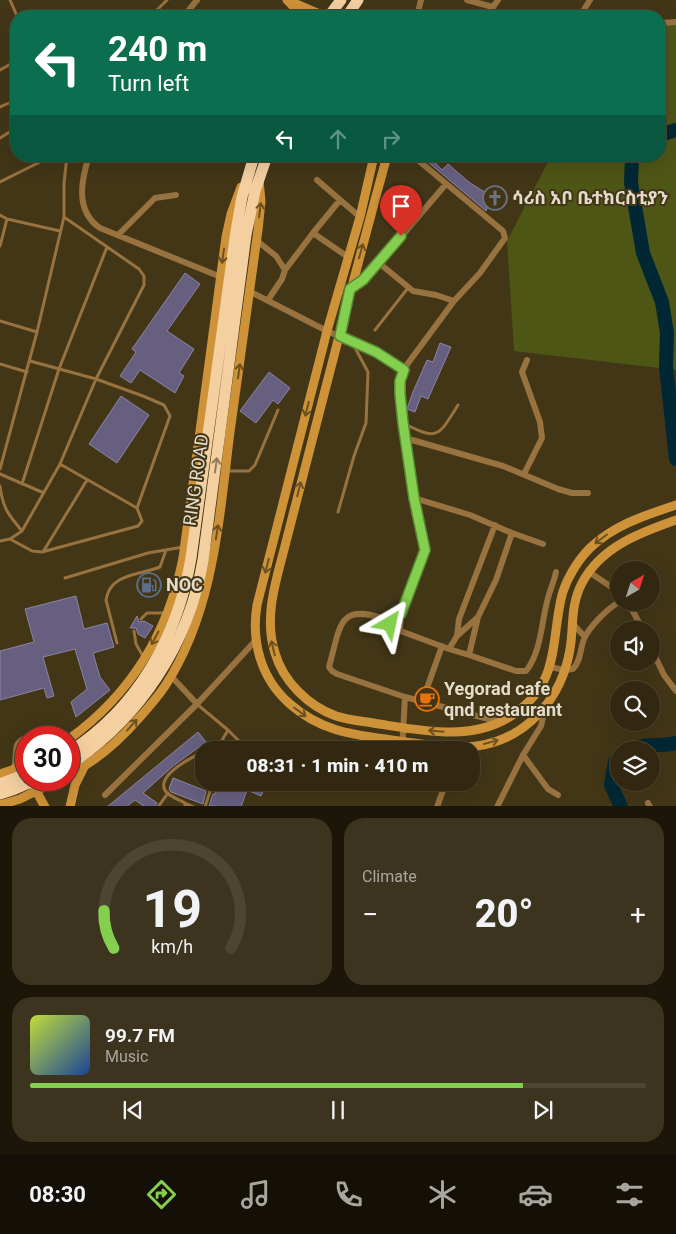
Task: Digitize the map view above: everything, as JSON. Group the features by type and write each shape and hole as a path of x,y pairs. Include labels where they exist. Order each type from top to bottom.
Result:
{"highway":[{"name":"RING ROAD","path":"80,744 112,716 148,673 164,646 181,601 191,558 236,231 252,162"},
{"name":"RING ROAD","path":"80,757 104,739 140,702 157,679 183,630 194,599 203,560 246,235 255,191 265,162"},
{"path":"0,794 14,788"}],"main road":[{"path":"287,0 296,10"},
{"path":"287,0 310,10"},
{"path":"373,162 360,217 327,330 257,605 254,627 265,672 279,693 300,712 320,725 381,741"},
{"path":"385,162 350,289 340,336 273,594 270,630 279,665 285,676 314,705 335,716 348,719 402,728 457,732 479,730 501,722 514,715 533,697 550,667 561,597 571,575 587,551 596,542 621,526 676,505"},
{"path":"80,731 92,722 116,698 144,659 167,613 180,574 226,237 237,195 248,176"},
{"path":"80,770 97,759 128,730 155,700 171,676 206,593 214,554 261,201 259,179"},
{"path":"480,746 498,741 515,733 545,709 565,670 570,649 571,616 581,584 604,554 615,546 650,529 676,520"},
{"path":"70,806 75,785 84,768"},
{"path":"0,774 14,788 0,806"},
{"path":"37,791 45,806"}],"street":[{"path":"189,10 197,0"},
{"path":"467,0 493,7 498,0"},
{"path":"87,162 82,187 83,207 94,224 220,277"},
{"path":"400,631 401,614 425,550 414,498 405,438 400,381 404,370 454,301 480,273 505,238 503,231 420,162"},
{"path":"317,180 360,217"},
{"path":"350,289 363,280 379,263 446,184"},
{"path":"118,235 155,198 176,194"},
{"path":"268,300 282,279 285,270 340,200"},
{"path":"313,233 348,258"},
{"path":"256,240 276,256 285,270"},
{"path":"379,263 413,291 436,295 454,301"},
{"path":"249,291 392,361 404,370"},
{"path":"524,474 542,438 540,422 522,372 527,360"},
{"path":"405,438 524,474 565,491 588,493"},
{"path":"414,498 462,513 543,544"},
{"path":"457,636 459,619 495,526"},
{"path":"469,654 478,617 496,580 512,533"},
{"path":"390,621 392,627 400,631 516,671 526,671 532,662 536,649 556,572"},
{"path":"589,572 610,586"},
{"path":"550,667 565,670 573,669 576,666 585,637 610,609"},
{"path":"401,614 390,621 360,612 347,617 340,626 329,667 332,672 405,697 501,722"},
{"path":"450,649 457,636 478,617"},
{"path":"572,623 585,637"},
{"path":"105,795 197,704 256,640"},
{"path":"422,702 442,646"},
{"path":"660,667 664,676 676,691"},
{"path":"171,676 197,704"},
{"path":"402,741 405,697"},
{"path":"497,806 523,755 541,726 545,709"},
{"path":"523,755 548,788 558,795"},
{"path":"437,806 443,791"}],"lane":[{"path":"157,10 167,0"},
{"path":"0,182 40,162"},
{"path":"0,469 27,372 64,217 66,162"},
{"path":"0,215 60,231"},
{"path":"0,541 10,539 22,531 44,493 60,464 96,379 144,285 144,276 139,269 64,217"},
{"path":"0,246 7,218"},
{"path":"22,484 59,369 107,247"},
{"path":"375,330 408,287"},
{"path":"0,321 37,332"},
{"path":"338,512 354,456 366,423 368,372 351,341"},
{"path":"10,539 32,551 42,552 138,526 142,522 137,508 170,416 164,405 143,396 96,379 30,360"},
{"path":"0,364 27,372"},
{"path":"403,423 422,432 438,433 443,430 458,405"},
{"path":"225,471 249,471 255,465 278,410"},
{"path":"60,464 137,508"},
{"path":"0,474 44,493"},
{"path":"42,552 87,480"},
{"path":"0,486 2,502 8,514 22,531"},
{"path":"64,578 148,553 184,547"},
{"path":"116,643 106,600 107,594 120,580 131,574 160,567 166,550"},
{"path":"141,619 147,613 167,613"},
{"path":"134,631 136,644 144,659"},
{"path":"197,704 239,741"},
{"path":"222,741 228,730"},
{"path":"14,788 15,756"},
{"path":"194,806 185,805 168,793 164,788 164,779 168,774 195,756"},
{"path":"204,806 210,791"},
{"path":"158,806 168,793"}],"green space":[{"path":"666,22 676,23 676,370 514,351 507,241 548,162 666,162"}],"building":[{"path":"428,162 435,162 442,170 448,164 470,183 491,196 486,211"},
{"path":"185,273 200,284 167,331 194,349 179,373 184,376 175,393 140,370 131,383 120,376 136,352 132,349"},
{"path":"440,343 451,347 428,399 421,396 415,412 407,409 427,360 433,362"},
{"path":"269,372 290,388 278,404 273,400 256,423 240,411"},
{"path":"121,396 149,415 117,463 89,444"},
{"path":"76,596 84,629 107,623 114,647 93,653 100,677 110,690 76,717 71,702 87,689 75,649 43,657 54,696 47,698 44,688 0,700 0,651 34,642 25,609"},
{"path":"137,616 139,622 144,621 153,626 145,638 138,634 136,628 130,628"},
{"path":"198,732 205,741 195,741 195,750 173,766 143,793 157,803 156,806 144,806 135,800 127,806 108,806"},
{"path":"173,778 195,787 195,791 206,791 203,804 171,792 169,789"},
{"path":"216,791 247,791 241,806 209,806 213,794"},
{"path":"249,791 263,791 261,796"}],"waterway":[{"path":"666,133 676,130"},
{"path":"632,162 631,183 643,253 662,302 667,333 666,367 676,459"},
{"path":"660,745 676,743"},
{"path":"614,791 621,806"}],"place":[{"name":"ሳሪስ አቦ ቤተክርስቲያን","path":"495,198"},
{"name":"NOC","path":"149,585"},
{"name":"Yegorad cafe qnd restaurant","path":"427,699"}],"route":[{"path":"390,624 390,621 401,614 425,550 414,498 403,423 400,381 404,370 376,352 340,336 350,289 363,280 401,236"}]}
